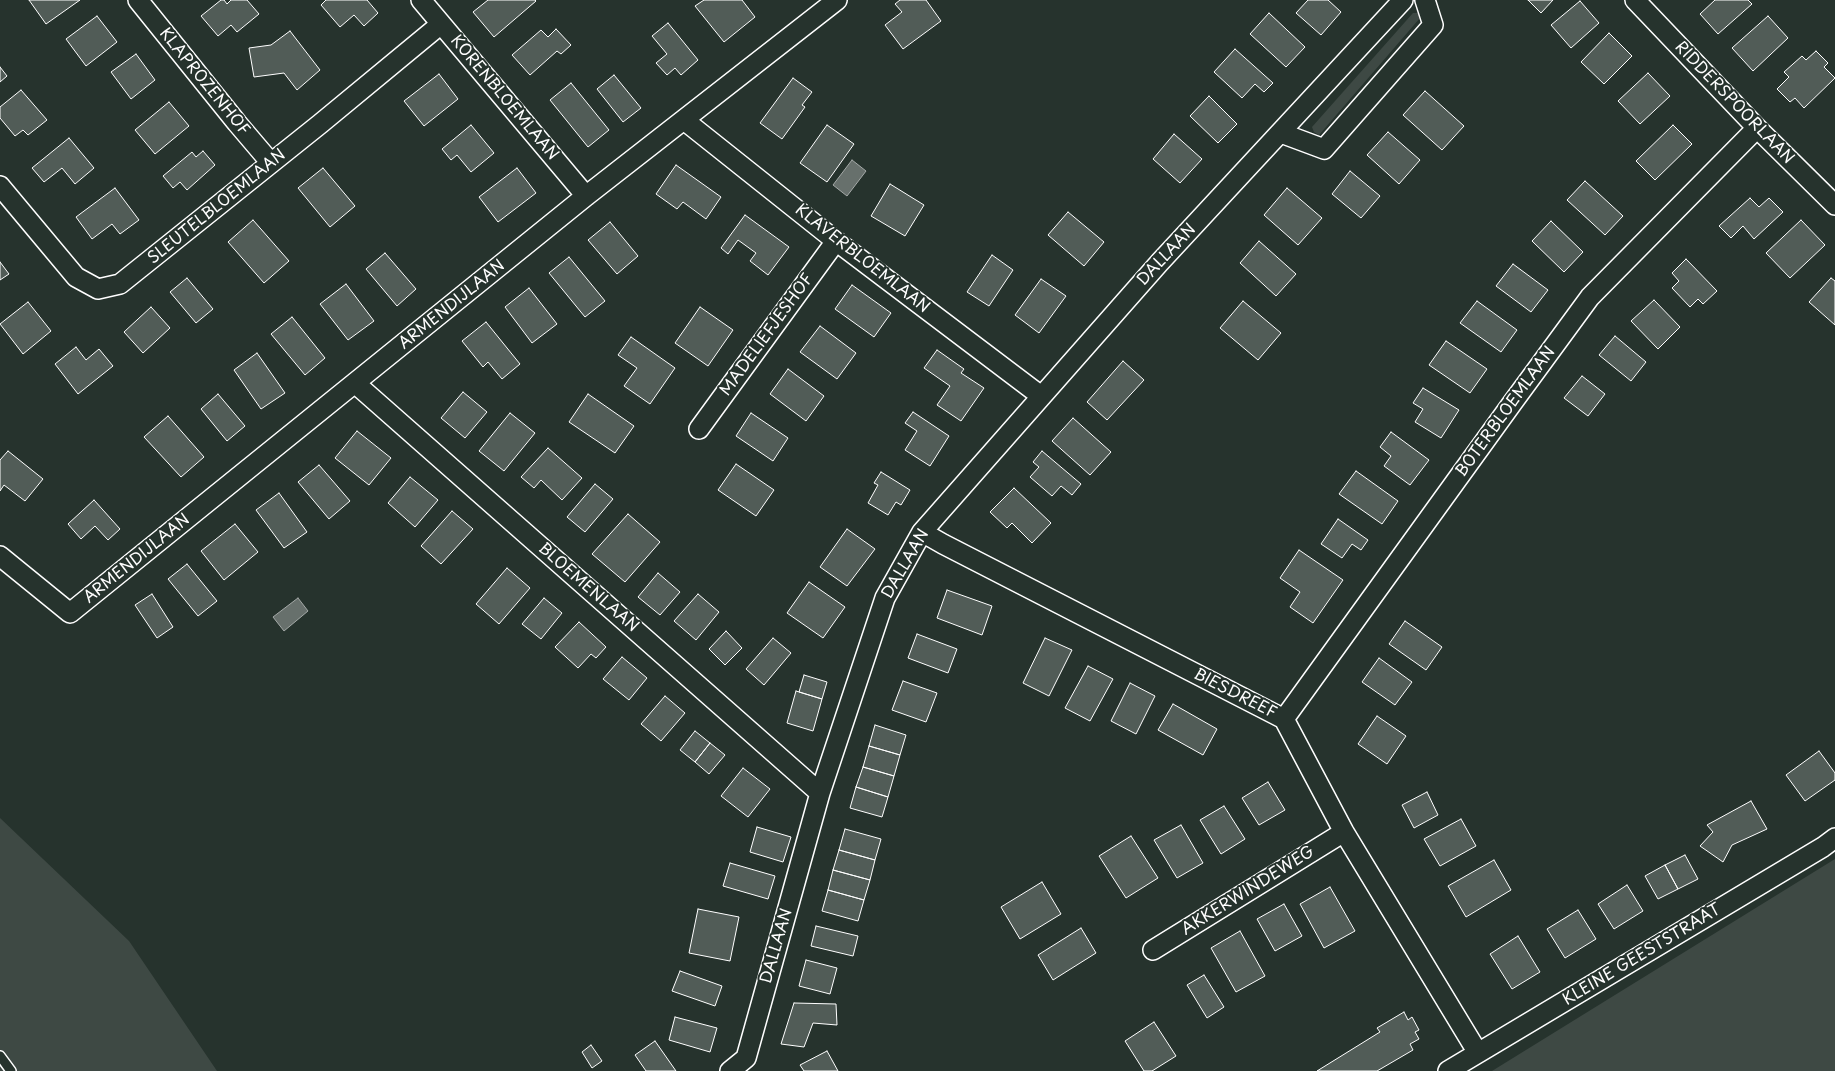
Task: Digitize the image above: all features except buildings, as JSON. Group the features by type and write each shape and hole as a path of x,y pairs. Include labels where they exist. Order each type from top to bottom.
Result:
{"street":[{"name":"KLAPROZENHOF","path":"138,0 271,163"},
{"name":"KORENBLOEMLAAN","path":"421,0 586,196"},
{"name":"ARMENDIJLAAN","path":"0,556 70,612 356,384 586,196 837,0"},
{"name":"DALLAAN","path":"730,1071 751,1065 820,793 885,598 922,532 1160,262 1403,0"},
{"path":"1281,133 1324,149 1433,25 1425,0"},
{"name":"RIDDERSPOORLAAN","path":"1635,0 1757,128 1835,205"},
{"name":"SLEUTELBLOEMLAAN","path":"0,186 76,276 98,289 120,284 441,24"},
{"name":"KLAVERBLOEMLAAN","path":"684,120 836,241 1041,396"},
{"name":"BOTERBLOEMLAAN","path":"1284,719 1590,297 1757,128"},
{"name":"MADELIEFJESHOF","path":"699,429 836,241"},
{"name":"BLOEMENLAAN","path":"356,384 820,793"},
{"name":"BIESDREEF","path":"922,532 1284,719 1344,832 1478,1053"},
{"name":"AKKERWINDEWEG","path":"1153,950 1344,832"},
{"name":"KLEINE GEESTSTRAAT","path":"1448,1071 1823,847 1835,838"}],"lane":[{"path":"0,1056 11,1071"}],"shaded area":[{"path":"1413,13 1418,13 1420,18 1319,135 1314,132 1312,127"},
{"path":"852,160 866,171 847,196 833,185"},
{"path":"298,598 308,611 284,631 273,617"},
{"path":"0,818 129,941 217,1071 0,1071"},
{"path":"1835,859 1835,1071 1492,1071"}]}
